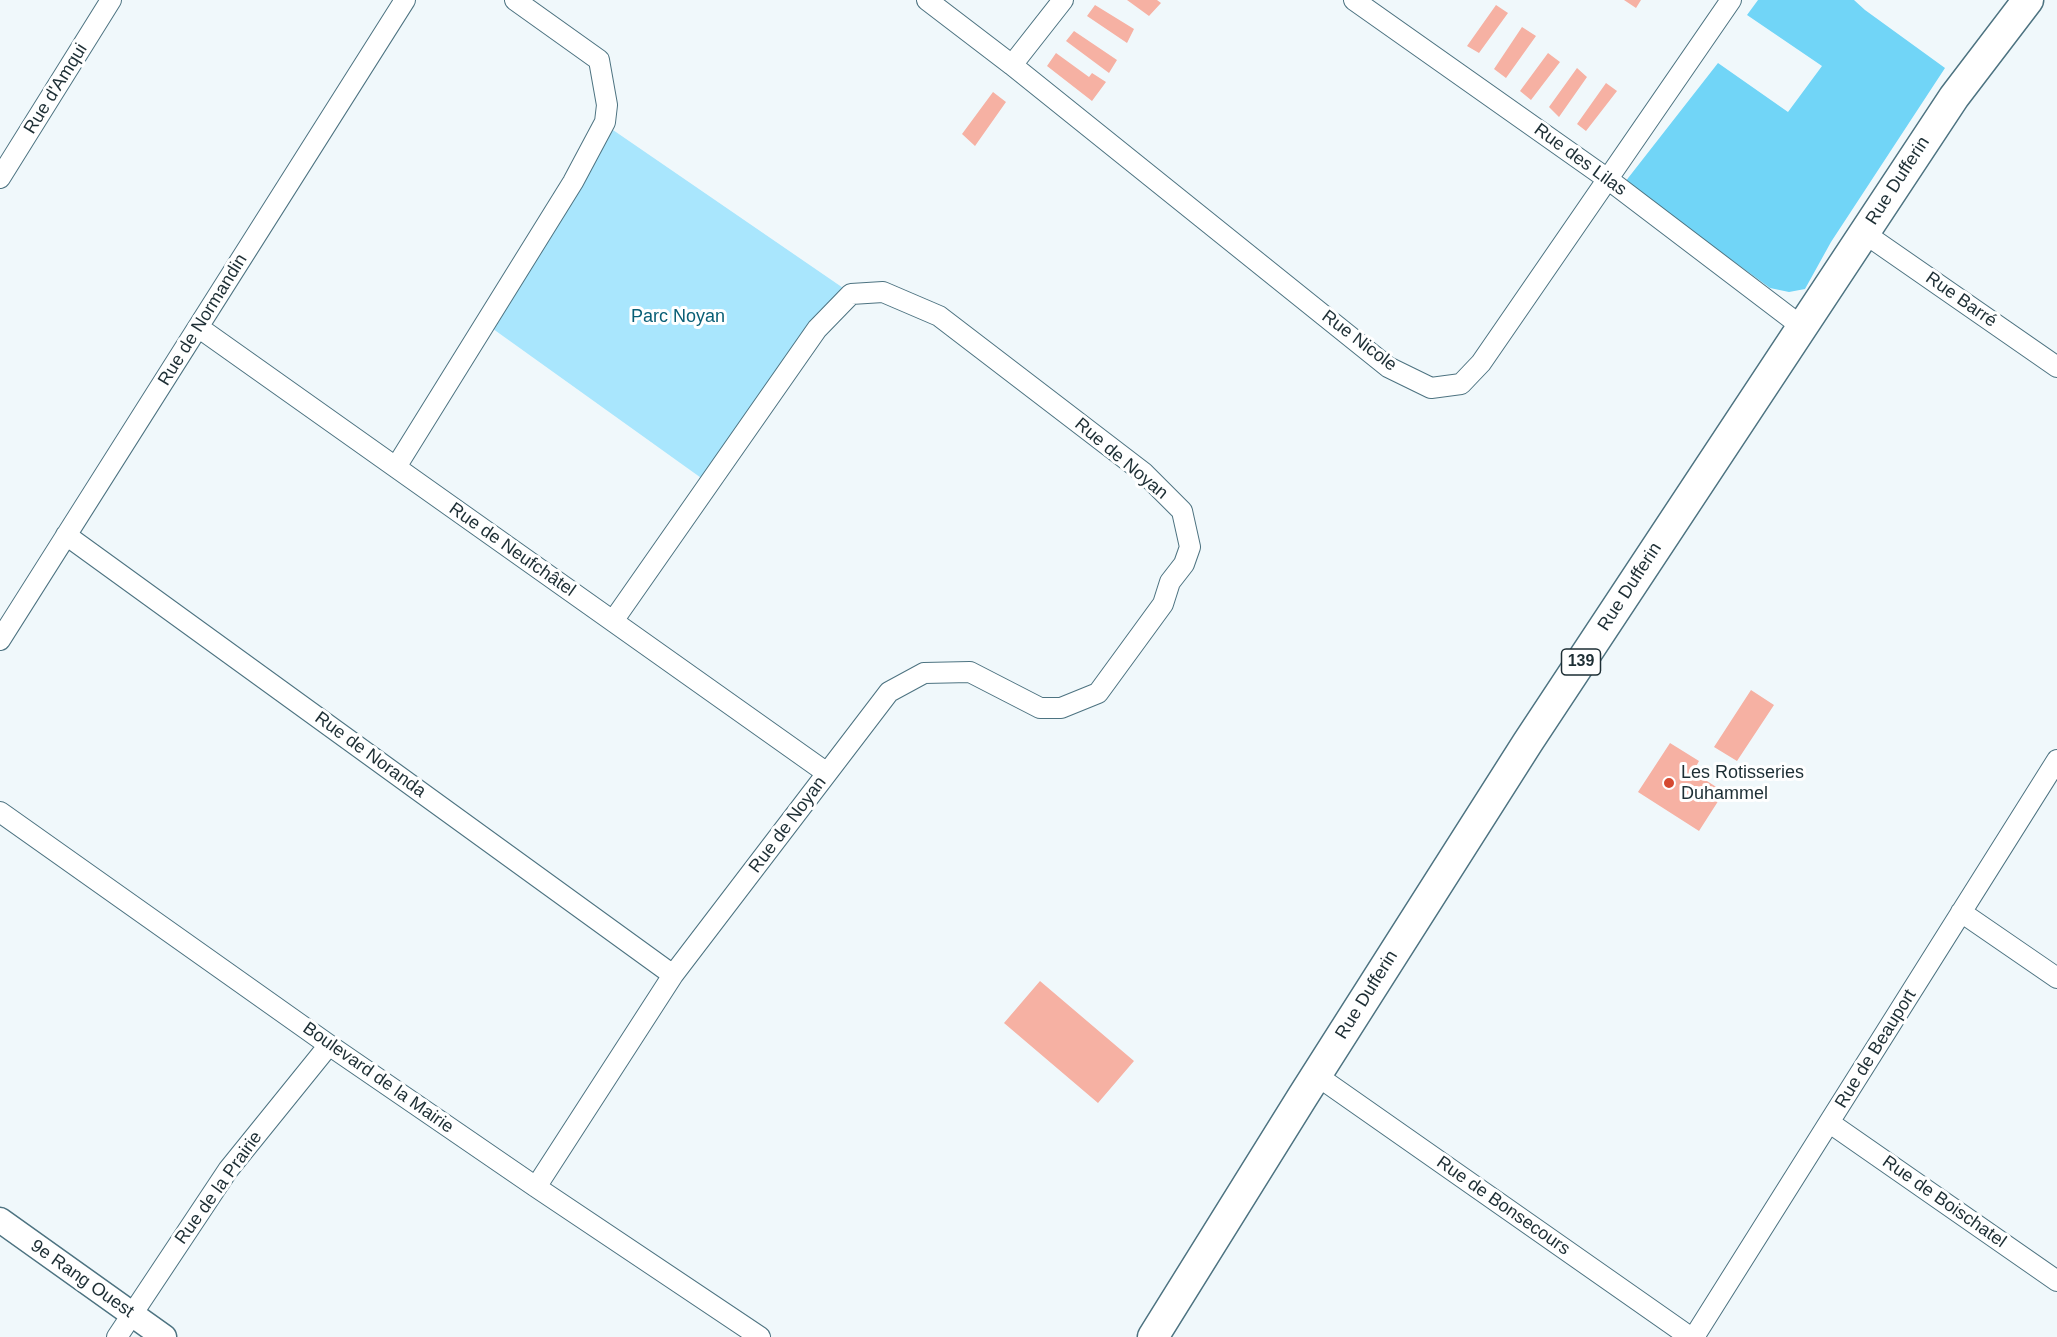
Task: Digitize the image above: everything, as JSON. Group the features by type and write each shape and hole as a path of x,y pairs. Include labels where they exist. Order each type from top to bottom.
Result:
{"main road":[{"name":"Rue Dufferin","path":"1153,1337 1528,742 1954,97 2028,0"}],"street":[{"name":"Rue d'Amqui","path":"0,178 111,0"},
{"name":"Rue de Normandin","path":"0,640 405,0"},
{"path":"396,467 573,182 605,122 607,105 599,60 515,0"},
{"name":"Rue Nicole","path":"927,0 1012,65 1388,367 1431,388 1461,384 1481,363 1731,0"},
{"path":"1012,65 1063,0"},
{"name":"Rue des Lilas","path":"1354,0 1609,180 1801,326"},
{"name":"Rue Barré","path":"1864,233 2057,367"},
{"name":"Rue de Noyan","path":"536,1187 673,975 889,692 924,673 970,672 1040,708 1061,708 1098,693 1163,604 1170,582 1184,564 1190,547 1182,511 1144,473 939,316 883,292 850,294 817,329 613,621"},
{"name":"Rue de Neufchâtel","path":"198,327 827,773"},
{"name":"Rue de Noranda","path":"66,535 673,975"},
{"name":"Rue de Beauport","path":"1694,1337 2057,760"},
{"name":"Boulevard de la Mairie","path":"0,813 329,1045 760,1337"},
{"path":"1961,912 2057,978"},
{"name":"Rue de la Prairie","path":"117,1337 228,1170 329,1045"},
{"name":"Rue de Bonsecours","path":"1316,1075 1689,1337"},
{"name":"Rue de Boischatel","path":"1830,1123 2057,1281"},
{"name":"9e Rang Ouest","path":"0,1220 164,1337"}],"green space":[{"name":"Parc Noyan","path":"613,130 849,292 711,485 482,321"}],"shaded area":[{"path":"1758,0 1854,0 1945,68 1831,242 1805,289 1789,292 1770,288 1625,182 1718,63 1788,112 1822,66 1747,15"}],"building":[{"path":"1127,0 1157,0 1161,3 1149,16"},
{"path":"1624,0 1641,0 1636,8"},
{"path":"1095,5 1134,29 1127,43 1087,16"},
{"path":"1496,5 1508,13 1479,53 1467,46"},
{"path":"1522,27 1536,36 1506,78 1494,69"},
{"path":"1074,31 1117,60 1109,73 1066,41"},
{"path":"1056,53 1089,77 1092,73 1106,82 1092,101 1047,66"},
{"path":"1548,53 1560,62 1531,100 1520,91"},
{"path":"1577,68 1587,77 1559,117 1549,107"},
{"path":"1606,83 1617,91 1586,131 1577,124"},
{"path":"993,92 1006,102 975,146 962,134"},
{"path":"1751,690 1774,705 1737,761 1714,747"},
{"path":"1670,743 1699,761 1693,772 1724,792 1699,831 1638,792"},
{"path":"1040,981 1134,1061 1098,1103 1004,1023"}],"place":[{"name":"Les Rotisseries Duhammel","path":"1669,783"}]}
